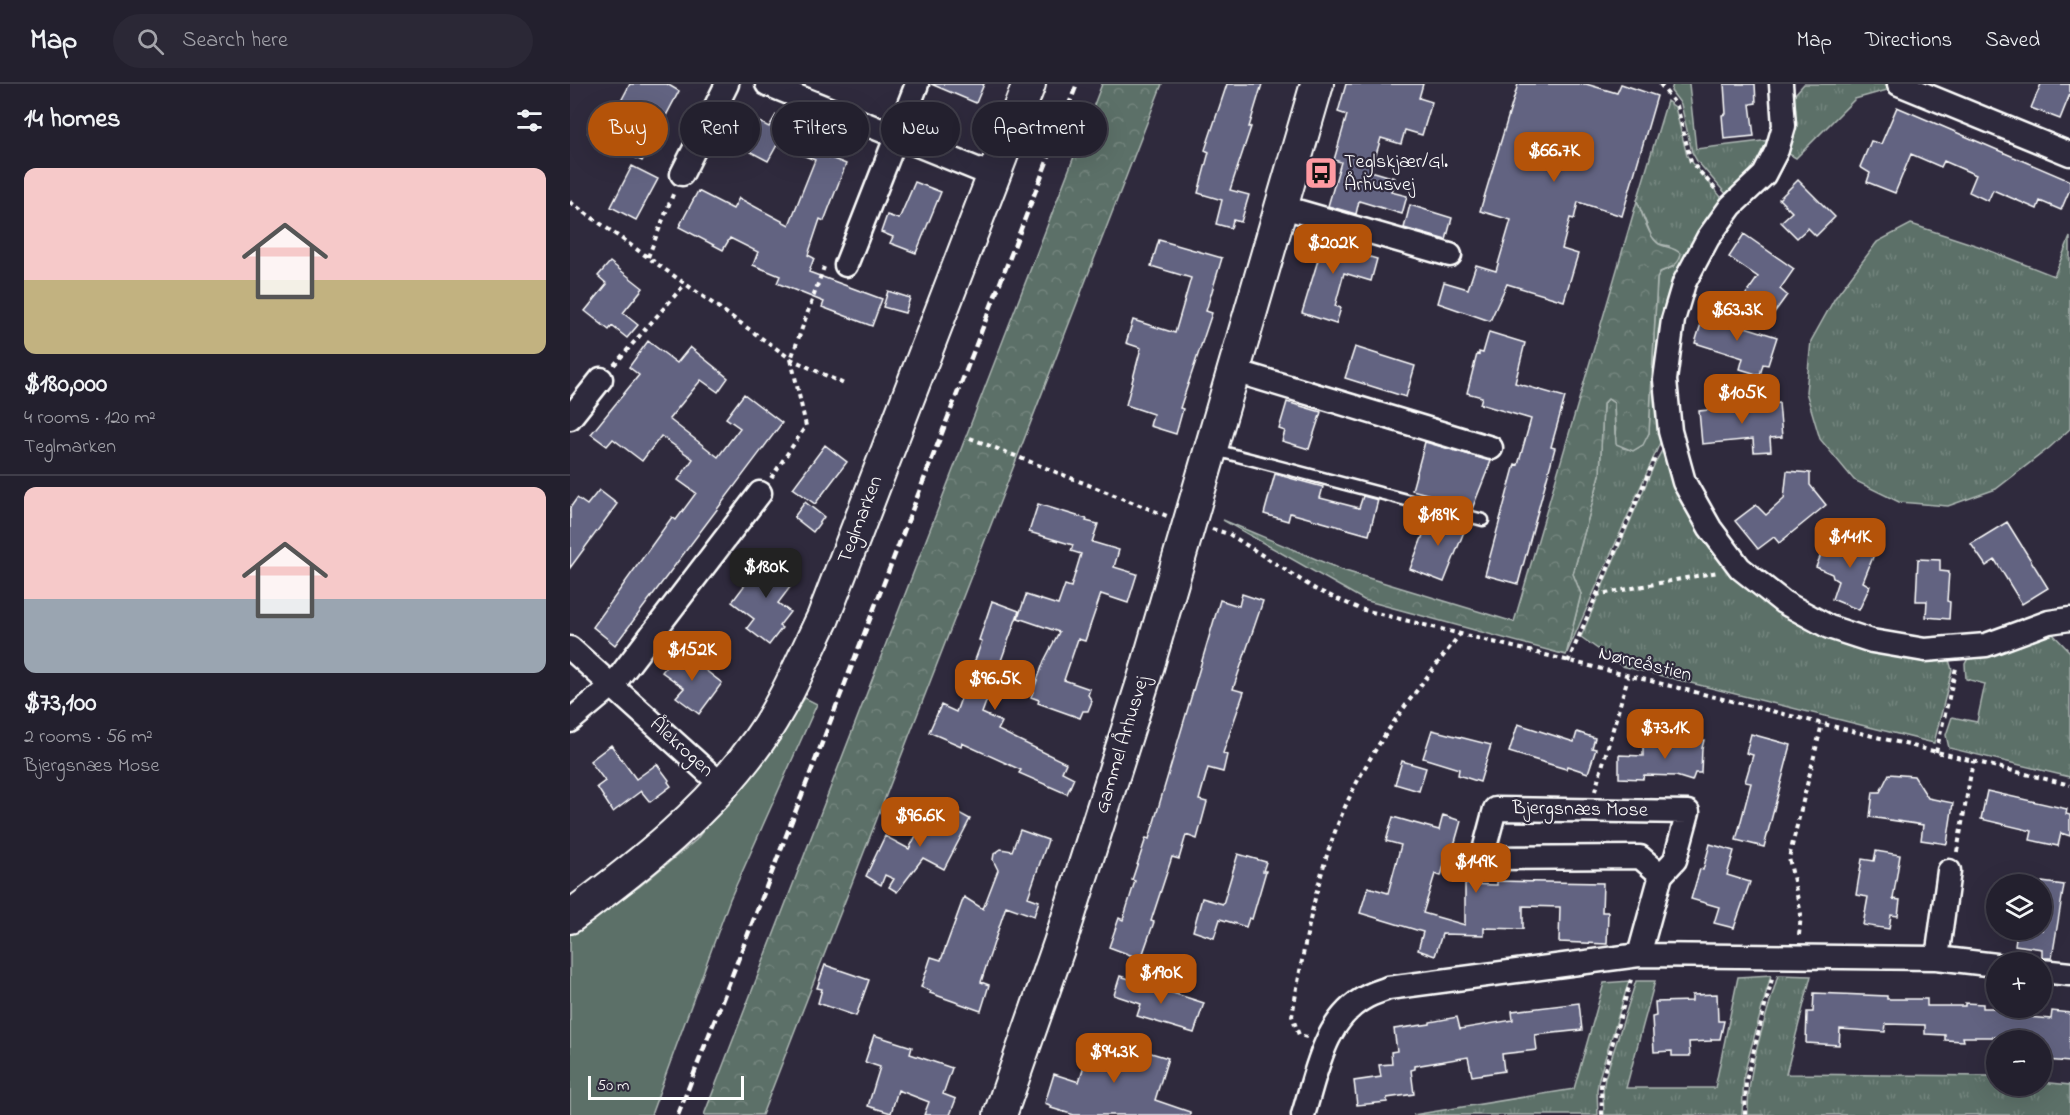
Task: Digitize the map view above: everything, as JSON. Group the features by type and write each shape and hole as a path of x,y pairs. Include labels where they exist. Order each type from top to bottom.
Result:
{"street":[{"path":"682,174 727,84"},
{"path":"767,84 881,129"},
{"path":"910,102 917,84"},
{"name":"Teglmarken","path":"570,917 646,859 687,824 723,786 760,739 793,681 823,618 1029,84"},
{"name":"Gammel Århusvej","path":"1000,1115 1110,788 1235,371 1317,84"},
{"path":"1782,84 1784,126 1777,150 1764,175 1731,206 1708,238 1684,283 1673,320 1665,380 1670,431 1684,482 1710,528 1740,567 1783,602 1829,627 1872,641 1924,650 1986,645 2049,622 2070,619"},
{"path":"1899,84 2070,154"},
{"path":"846,265 890,156"},
{"path":"946,156 994,176"},
{"path":"1282,207 1450,255"},
{"path":"1235,371 1491,448"},
{"path":"570,418 601,379"},
{"path":"570,722 612,685 760,493"},
{"name":"Ålekrogen","path":"570,648 723,786"},
{"name":"Bjergsnæs Mose","path":"1636,966 1660,875 1675,860 1688,813 1495,809 1482,858 1640,857 1660,875"},
{"path":"1937,958 1948,871"},
{"path":"1303,1115 1326,1043 1342,1016 1365,998 1388,988 1636,966 1797,957 1937,958 1986,964"},
{"path":"2052,972 2070,974"}],"lane":[{"path":"1212,449 1483,520"}],"path":[{"path":"1660,84 1677,106 1691,162 1731,206"},
{"path":"648,257 682,174"},
{"path":"570,202 791,359 844,384"},
{"path":"760,493 806,426 791,359 825,265 846,265"},
{"path":"601,379 685,284"},
{"path":"1568,662 1654,459 1670,431"},
{"path":"970,438 1159,514"},
{"name":"Nørreåstien","path":"1228,534 1315,589 1360,609 2070,785"},
{"path":"1595,595 1740,567"},
{"path":"1326,1043 1299,1035 1292,1016 1315,893 1334,835 1353,788 1392,722 1460,634"},
{"path":"1936,752 1961,647"},
{"path":"1590,811 1628,677"},
{"path":"1797,957 1801,914 1789,858 1822,724"},
{"path":"1948,871 1955,863 1972,761"},
{"path":"1621,977 1636,966"},
{"path":"1602,1115 1600,1083 1636,966"},
{"path":"1745,1115 1746,1081 1774,972 1762,972"}],"green space":[{"path":"1102,84 1162,84 762,1115 704,1115 1074,156 1107,156 1107,102 1095,102"},
{"path":"1673,84 1689,84 1696,149 1771,140 1763,161 1727,195 1697,161 1692,152 1681,104 1671,91"},
{"path":"1804,84 1882,84 1891,86 1891,89 1855,99 1796,158 1786,149 1793,100"},
{"path":"1667,101 1675,107 1687,156 1721,197 1723,204 1698,237 1663,436 1566,655 1581,594 1573,574 1600,475 1603,404 1608,399 1614,403 1615,434 1623,448 1636,448 1641,445 1649,433 1657,279 1660,272 1673,267 1669,246 1659,244 1652,237 1637,201"},
{"path":"1637,201 1655,241 1681,254 1676,264 1660,272 1657,279 1649,433 1643,445 1633,451 1616,444 1614,403 1608,399 1603,404 1600,475 1573,574 1581,594 1566,655 1364,600 1223,520 1342,570 1514,622"},
{"path":"1911,224 1978,246 2054,276 2070,237 2070,429 1996,489 1948,506 1899,502 1854,480 1820,439 1806,392 1811,341 1835,298 1877,242"},
{"path":"1665,445 1758,593 1948,656 1952,670 1934,743 1622,666 1581,637 1655,463"},
{"path":"2049,630 2070,652 2070,777 1949,748 1946,735 1952,717 1977,722 1985,684 1966,679 1965,664 1971,653"},
{"path":"805,698 817,704 730,899 651,1115 570,1115 570,933 639,887 696,840"},
{"path":"1771,975 1744,1074 1742,1115 1604,1115 1605,1078 1636,981 1655,981 1626,1088 1715,1088 1738,977"},
{"path":"1778,975 1811,976 1786,1074 1986,1076 1986,1096 2052,1096 2052,1083 2070,1085 2070,1115 1748,1115 1750,1080"},
{"path":"1629,981 1599,1078 1598,1115 1413,1115 1574,1089 1604,983"}],"building":[{"path":"630,84 667,84 679,91 668,112 668,102 620,102"},
{"path":"931,84 984,84 976,102"},
{"path":"1227,84 1262,84 1249,127 1251,127 1230,190 1249,195 1241,222 1233,220 1231,228 1216,224 1222,200 1198,193 1209,152 1205,150"},
{"path":"1346,84 1423,84 1419,98 1432,102 1422,135 1405,130 1401,144 1381,138 1371,171 1395,178 1391,192 1407,196 1402,214 1359,201 1356,214 1328,206 1341,162 1334,160 1347,115 1338,112"},
{"path":"1518,84 1586,84 1617,93 1621,84 1657,96 1622,216 1578,202 1574,219 1570,218 1562,249 1578,254 1564,301 1507,284 1490,321 1438,303 1444,282 1468,289 1476,265 1496,271 1511,220 1480,211"},
{"path":"1724,84 1755,84 1756,103 1750,104 1754,136 1724,139 1722,115 1726,114"},
{"path":"2041,84 2070,84 2070,94 2060,119 2031,108"},
{"path":"1897,107 2070,181 2070,189 2061,210 2040,201 2037,209 1993,190 1988,201 1969,192 1976,175 1944,161 1941,167 1911,154 1895,193 1867,182 1870,173 1860,167 1871,141 1881,144"},
{"path":"760,122 769,127 772,122 772,154 768,161 758,156"},
{"path":"632,156 645,156 642,161"},
{"path":"805,156 826,156 846,164 824,221 820,219 808,255 814,258 809,272 882,299 872,326 822,307 824,302 777,283 780,276 753,265 758,252 730,238 723,250 679,227 698,191 733,209 739,198 789,225 815,160"},
{"path":"632,166 658,179 636,220 611,207"},
{"path":"1798,180 1835,217 1816,236 1808,228 1797,238 1781,222 1792,212 1779,199"},
{"path":"915,182 941,192 916,253 890,243 893,237 881,232 887,215 899,219"},
{"path":"1410,205 1452,218 1446,240 1404,228"},
{"path":"1318,231 1349,240 1346,250 1377,259 1371,281 1344,273 1335,306 1341,308 1336,324 1302,313 1318,260 1310,258"},
{"path":"1744,234 1794,269 1780,289 1787,295 1774,313 1746,294 1758,277 1729,257"},
{"path":"1159,240 1222,258 1206,311 1212,313 1180,408 1183,409 1176,434 1150,426 1153,414 1126,405 1141,348 1126,343 1133,320 1175,333 1191,278 1151,266"},
{"path":"610,262 643,288 623,313 638,325 627,338 612,326 609,330 585,311 607,284 598,276"},
{"path":"888,291 910,298 905,313 883,307"},
{"path":"1704,314 1777,337 1768,365 1763,364 1760,375 1740,369 1743,358 1695,343"},
{"path":"1489,332 1525,343 1515,383 1565,397 1551,447 1555,448 1518,584 1485,575 1515,464 1518,465 1531,419 1480,404 1482,397 1467,393 1477,354 1483,353"},
{"path":"648,341 677,363 690,347 728,378 718,392 701,380 669,419 718,457 740,428 726,418 744,394 782,423 615,645 593,627 672,517 676,520 696,493 678,480 693,459 661,436 642,461 613,439 607,446 591,434 639,375 629,367"},
{"path":"1355,347 1415,366 1406,397 1345,378"},
{"path":"1287,402 1321,412 1309,449 1282,441 1285,431 1279,429"},
{"path":"1779,403 1782,437 1770,438 1771,451 1754,452 1753,439 1702,444 1699,411"},
{"path":"1425,442 1491,461 1472,509 1436,500 1438,497 1412,490"},
{"path":"825,445 847,462 815,504 793,488"},
{"path":"1787,471 1810,473 1810,485 1826,505 1779,543 1774,537 1758,549 1735,521 1756,505 1766,515 1784,499"},
{"path":"1275,474 1323,487 1320,498 1359,508 1363,496 1378,500 1369,535 1290,513 1288,521 1264,514"},
{"path":"599,490 617,504 570,568 570,508 577,498 587,505"},
{"path":"805,502 824,517 813,532 794,517"},
{"path":"1038,504 1098,524 1092,542 1119,550 1114,567 1137,574 1128,603 1101,594 1085,641 1078,639 1064,680 1090,689 1088,695 1092,701 1088,711 1083,711 1080,718 1038,703 1039,700 1031,697 1044,661 1059,632 1018,618 1026,595 1058,605 1065,585 1071,587 1081,554 1071,551 1073,545 1029,532"},
{"path":"1431,514 1467,524 1444,582 1410,569"},
{"path":"2007,522 2048,588 2022,604 1995,560 1986,566 1971,544"},
{"path":"1853,530 1879,542 1863,582 1870,586 1859,610 1832,599 1838,581 1833,578 1832,574 1816,567 1824,547 1842,553"},
{"path":"767,555 797,578 778,603 790,612 779,626 782,628 769,645 747,628 754,619 732,602"},
{"path":"1918,559 1940,560 1940,571 1949,572 1947,601 1950,602 1949,619 1926,617 1927,601 1916,601"},
{"path":"1242,594 1263,601 1233,689 1244,692 1223,753 1227,755 1223,772 1208,768 1199,800 1207,802 1197,839 1186,835 1179,859 1172,857 1141,959 1109,947 1119,918 1123,920 1135,881 1132,880 1146,838 1149,839 1220,600 1239,606"},
{"path":"992,601 1019,611 982,713 1002,722 998,730 1066,763 1062,772 1074,778 1067,794 1019,773 1021,770 962,743 961,746 929,732 941,705 956,712 982,641 979,640"},
{"path":"679,650 722,683 699,714 676,697 684,688 662,672"},
{"path":"1518,724 1574,742 1577,732 1595,738 1592,748 1596,749 1588,773 1509,752"},
{"path":"1432,730 1491,745 1480,782 1458,775 1459,769 1423,758"},
{"path":"1682,733 1704,740 1701,773 1695,773 1692,781 1676,776 1644,775 1643,779 1619,778 1619,755 1643,756 1643,743 1679,744"},
{"path":"1751,734 1791,745 1764,847 1736,840 1751,783 1745,782 1753,755 1746,753"},
{"path":"611,745 636,779 657,764 671,786 650,802 641,791 613,812 597,787 605,781 590,761"},
{"path":"1402,761 1426,768 1419,791 1395,784"},
{"path":"1889,774 1914,776 1928,798 1953,803 1947,844 1921,840 1923,825 1870,817 1873,792 1880,792"},
{"path":"1987,791 2067,809 2066,814 2070,815 2070,836 2061,833 2058,846 2030,840 2032,831 1981,819"},
{"path":"932,805 944,811 946,806 970,819 944,869 923,858 897,892 889,887 894,879 885,875 881,885 866,876 885,836 909,849"},
{"path":"1443,815 1461,821 1453,849 1449,848 1441,876 1435,874 1423,913 1465,925 1465,884 1497,885 1497,881 1603,883 1602,912 1608,912 1607,944 1559,942 1560,907 1523,906 1523,929 1484,928 1484,935 1442,934 1435,956 1418,950 1423,932 1360,913 1368,887 1388,893 1401,845 1386,841 1393,817 1439,830"},
{"path":"1020,830 1048,840 1028,897 1039,901 1034,916 1006,906 981,982 989,985 981,1011 930,993 931,991 921,987 931,957 941,960 964,897 983,909 998,870 993,860 994,854 1001,849 1012,851"},
{"path":"1710,844 1734,851 1727,875 1750,882 1734,928 1714,923 1719,907 1691,899 1700,869 1703,870"},
{"path":"1876,851 1900,855 1893,899 1900,900 1898,916 1891,915 1889,929 1863,925 1868,897 1856,895 1862,859 1874,861"},
{"path":"1238,854 1266,862 1263,871 1266,871 1252,919 1249,918 1246,927 1220,919 1214,938 1193,931 1202,898 1223,904"},
{"path":"2052,883 2064,885 2052,958 2052,952 2042,952 2042,949 2015,945 2016,940 2052,940"},
{"path":"825,965 869,980 856,1016 818,1003 822,989 817,988"},
{"path":"1120,976 1204,1003 1194,1033 1137,1016 1141,1004 1114,995"},
{"path":"1814,993 1887,996 1887,999 1927,999 1927,1006 1983,1004 1983,1008 1986,1008 1986,1018 2051,1019 2052,1011 2070,1013 2070,1062 2052,1060 2052,1030 1986,1030 1986,1037 1963,1037 1964,1041 1945,1040 1945,1035 1925,1034 1925,1025 1886,1024 1885,1032 1840,1029 1839,1045 1806,1043 1807,1012 1813,1012"},
{"path":"1717,994 1718,1021 1724,1021 1720,1039 1689,1042 1690,1056 1672,1056 1672,1051 1654,1052 1652,1017 1656,1016 1655,1002 1692,1001 1692,995"},
{"path":"1579,1003 1582,1030 1535,1035 1537,1050 1502,1054 1504,1071 1472,1076 1468,1057 1415,1066 1415,1069 1411,1070 1414,1094 1387,1098 1387,1102 1357,1105 1354,1081 1381,1077 1379,1065 1392,1064 1391,1052 1397,1051 1394,1029 1430,1024 1430,1022 1457,1017 1460,1029 1513,1020 1512,1011"},
{"path":"874,1035 912,1047 910,1054 952,1068 943,1094 956,1099 950,1115 924,1115 929,1102 898,1090 891,1113 868,1106 880,1067 865,1062"},
{"path":"1101,1038 1168,1058 1155,1100 1190,1112 1190,1115 1074,1115 1051,1108 1052,1106 1045,1103 1054,1074 1079,1082 1089,1049 1097,1051"}],"railway":[{"path":"678,1115 1077,84"}],"place":[{"name":"Teglskjær/Gl. Århusvej","path":"1321,173"}]}
